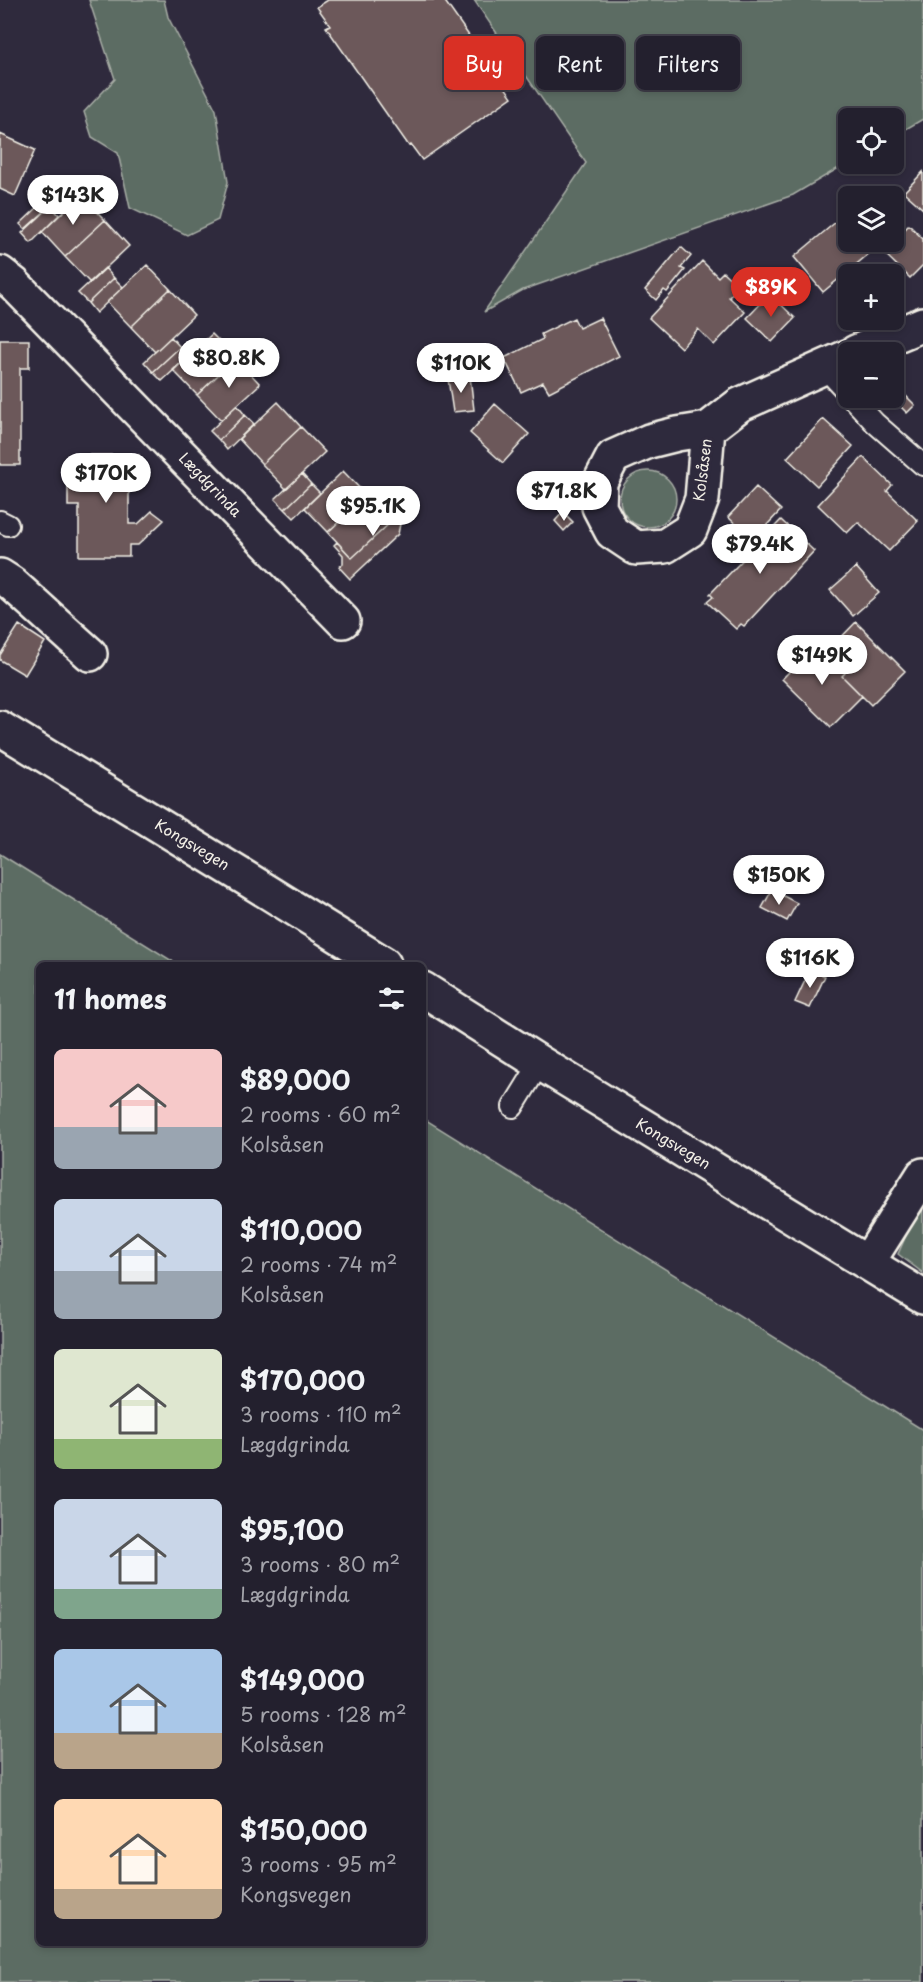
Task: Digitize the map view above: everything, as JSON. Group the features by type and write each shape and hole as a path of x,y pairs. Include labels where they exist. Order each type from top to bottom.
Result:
{"main road":[{"name":"Lægdgrinda","path":"0,273 15,284 343,621"},
{"path":"880,342 923,324"},
{"name":"Kolsåsen","path":"708,429 739,405 837,361"},
{"path":"0,576 11,582 90,654"},
{"name":"Kongsvegen","path":"0,728 381,962"},
{"name":"Kongsvegen","path":"426,991 923,1297"},
{"path":"868,1262 923,1175"}],"lane":[{"path":"861,408 923,465"},
{"path":"513,1107 540,1063"}],"green space":[{"path":"89,0 164,0 168,17 216,110 228,182 218,220 187,235 130,208 118,153 92,137 84,112 115,79"},
{"path":"474,0 923,0 923,119 904,130 904,108 838,108 838,168 793,195 523,290 484,312 586,163 524,73 524,36 499,36"},
{"path":"642,471 654,471 664,475 672,483 676,499 672,515 664,523 654,527 642,527 632,523 624,515 620,505 620,493 624,483 632,475"},
{"path":"0,854 174,962 36,962 36,1946 426,1946 426,1120 923,1430 923,1982 0,1982"},
{"path":"923,1197 923,1273 898,1254"}],"building":[{"path":"328,0 444,0 469,36 444,36 444,90 507,90 512,97 422,160 411,145 409,146 326,27 330,25 317,7"},
{"path":"0,134 35,150 15,196 0,189"},
{"path":"923,172 923,209 904,192"},
{"path":"81,195 105,220 65,257 42,232"},
{"path":"39,206 44,212 25,229 20,224"},
{"path":"51,206 59,215 31,243 22,233"},
{"path":"105,220 129,246 90,283 65,257"},
{"path":"838,220 838,252 871,252 857,264 838,264 838,280 823,292 794,257"},
{"path":"909,225 923,239 923,265 910,278 904,272 904,264 895,264 883,252 904,252 904,230"},
{"path":"681,247 691,256 681,268 685,270 667,292 664,290 656,300 645,290"},
{"path":"702,261 718,277 723,272 739,287 729,297 745,312 714,345 698,329 681,348 649,318"},
{"path":"147,265 170,289 131,327 107,302"},
{"path":"105,268 114,278 88,303 78,293"},
{"path":"114,278 123,287 96,313 88,303"},
{"path":"170,289 194,315 155,352 131,327"},
{"path":"770,294 795,318 772,342 747,318"},
{"path":"574,318 579,328 600,318 619,356 549,392 543,382 521,392 504,358 543,339 541,334"},
{"path":"212,334 236,358 197,395 173,370"},
{"path":"171,337 180,347 153,372 144,362"},
{"path":"0,340 29,340 29,368 20,368 20,465 0,465"},
{"path":"180,347 189,356 162,381 153,372"},
{"path":"236,358 260,384 221,420 197,395"},
{"path":"470,376 474,410 453,412 448,379"},
{"path":"904,396 915,405 907,413 902,408 904,408"},
{"path":"278,402 301,427 262,464 239,439"},
{"path":"495,404 529,434 503,463 470,433"},
{"path":"237,405 245,415 219,440 210,431"},
{"path":"245,415 254,424 227,450 219,440"},
{"path":"823,419 853,446 817,486 787,458"},
{"path":"301,427 325,452 286,489 262,464"},
{"path":"79,455 139,455 139,483 129,483 129,524 138,524 152,511 164,520 138,545 129,545 129,556 79,556 79,506 68,506 68,457 79,457"},
{"path":"863,457 892,485 887,491 918,521 889,551 858,522 847,533 818,505"},
{"path":"343,471 367,496 328,532 305,508"},
{"path":"302,474 311,484 285,509 275,499"},
{"path":"311,484 320,493 294,518 285,509"},
{"path":"756,487 781,510 753,540 728,517"},
{"path":"377,488 402,514 398,534 350,579 339,567 343,564 343,555 334,545 337,542 352,558 391,522 367,496"},
{"path":"367,496 391,522 352,558 328,532"},
{"path":"563,512 573,522 564,531 555,521"},
{"path":"781,520 814,551 744,626 741,624 736,629 707,602 713,597 710,594"},
{"path":"856,567 879,593 853,616 830,590"},
{"path":"856,622 905,671 871,705 842,676 845,673 825,654"},
{"path":"19,625 45,642 25,675 0,660 0,655"},
{"path":"816,645 845,673 842,676 862,696 831,727 782,679"},
{"path":"772,890 797,903 787,921 762,908"},
{"path":"810,970 825,976 810,1008 795,1002"}]}
